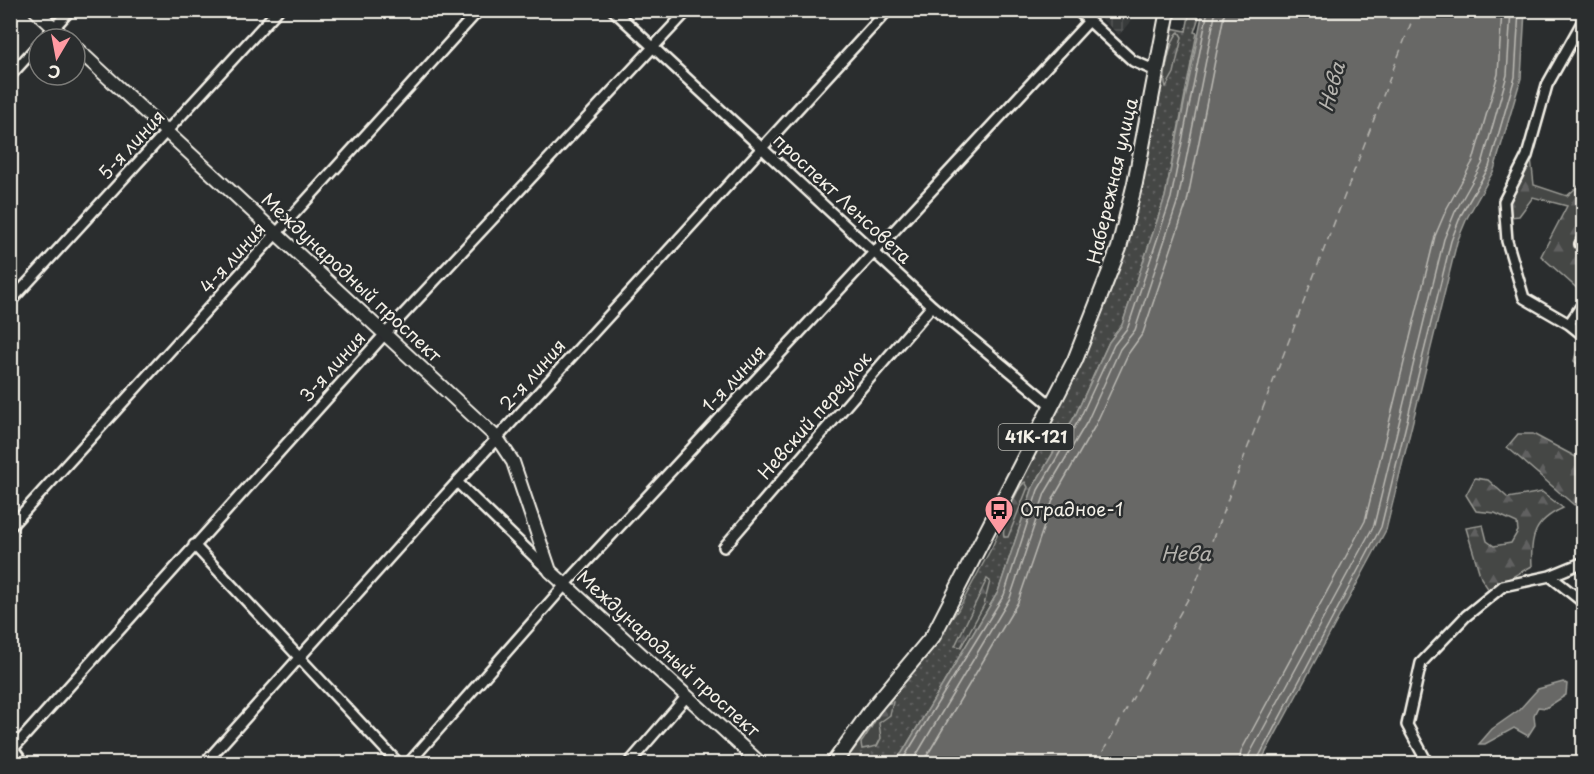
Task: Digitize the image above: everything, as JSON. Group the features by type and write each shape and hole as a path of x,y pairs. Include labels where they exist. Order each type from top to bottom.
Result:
{"main road":[{"name":"41К-121","path":"1156,71 1168,10"},
{"name":"Набережная улица","path":"833,764 873,708 933,636 1052,406 1093,319 1119,248 1135,183 1156,71"}],"street":[{"path":"35,10 53,27"},
{"path":"55,27 70,10"},
{"name":"5-я линия","path":"10,302 278,10"},
{"name":"4-я линия","path":"10,527 479,10"},
{"name":"проспект Ленсовета","path":"614,10 932,306 1052,406"},
{"name":"3-я линия","path":"12,749 385,334 688,10"},
{"name":"2-я линия","path":"204,764 457,482 888,10"},
{"path":"1077,10 1133,61 1144,68 1156,71"},
{"path":"1584,19 1547,85 1527,156 1504,201 1507,241 1524,298 1569,324 1584,336"},
{"name":"1-я линия","path":"408,764 565,585 1089,21"},
{"path":"10,76 27,57"},
{"name":"Международный проспект","path":"87,58 497,438 513,462 550,571"},
{"path":"1584,236 1580,244 1584,248"},
{"path":"1569,324 1584,302"},
{"name":"Невский переулок","path":"724,547 932,306"},
{"name":"Международный проспект","path":"457,482 565,585 761,764"},
{"path":"194,545 301,656 399,764"},
{"path":"1428,764 1407,725 1421,663 1466,616 1503,586 1550,576 1584,562"},
{"path":"1550,576 1584,603"},
{"path":"628,764 687,696"},
{"path":"12,749 24,764"}],"shaded area":[{"path":"1093,11 1135,11 1119,35"}],"green space":[{"path":"1190,11 1201,11 1194,32 1197,33 1165,197 1122,325 1109,342 1075,416 1033,487 998,592 902,753 892,763 843,764 958,610 992,547 1024,474 1080,363 1125,250 1171,28 1186,31"},
{"path":"1179,32 1182,37 1174,73 1166,87 1168,58"},
{"path":"1531,158 1534,185 1567,196 1583,182 1583,225 1574,243 1584,266 1584,279 1580,291 1541,256 1567,206 1533,197 1519,216 1510,217 1509,199"},
{"path":"1579,344 1583,348 1583,369 1574,361"},
{"path":"1518,434 1533,434 1576,457 1583,451 1583,502 1574,505 1507,447"},
{"path":"1475,478 1488,480 1508,498 1542,492 1563,508 1546,518 1536,531 1533,538 1532,566 1489,590 1481,578 1466,528 1483,525 1487,541 1494,546 1511,543 1518,531 1517,523 1495,513 1476,511 1466,495"},
{"path":"1025,482 1028,487 1008,537 1004,537 1010,508 1017,492"},
{"path":"987,579 990,581 984,605 961,647 955,646"},
{"path":"893,702 890,715 879,723 881,738 877,746 862,749 861,743 882,709 886,704"}],"water":[{"name":"Нева","path":"1203,11 1525,11 1521,78 1494,170 1467,218 1457,242 1386,530 1260,763 892,763 902,753 998,592 1033,487 1075,416 1109,342 1122,325 1165,197"},
{"path":"1563,682 1567,684 1566,695 1546,708 1538,707 1534,715 1535,725 1528,736 1514,728 1485,744 1479,744 1492,729 1519,710 1538,689"}],"ferry route":[{"path":"1096,764 1193,590 1416,10"}],"place":[{"name":"Отрадное-1","path":"999,536"}]}
